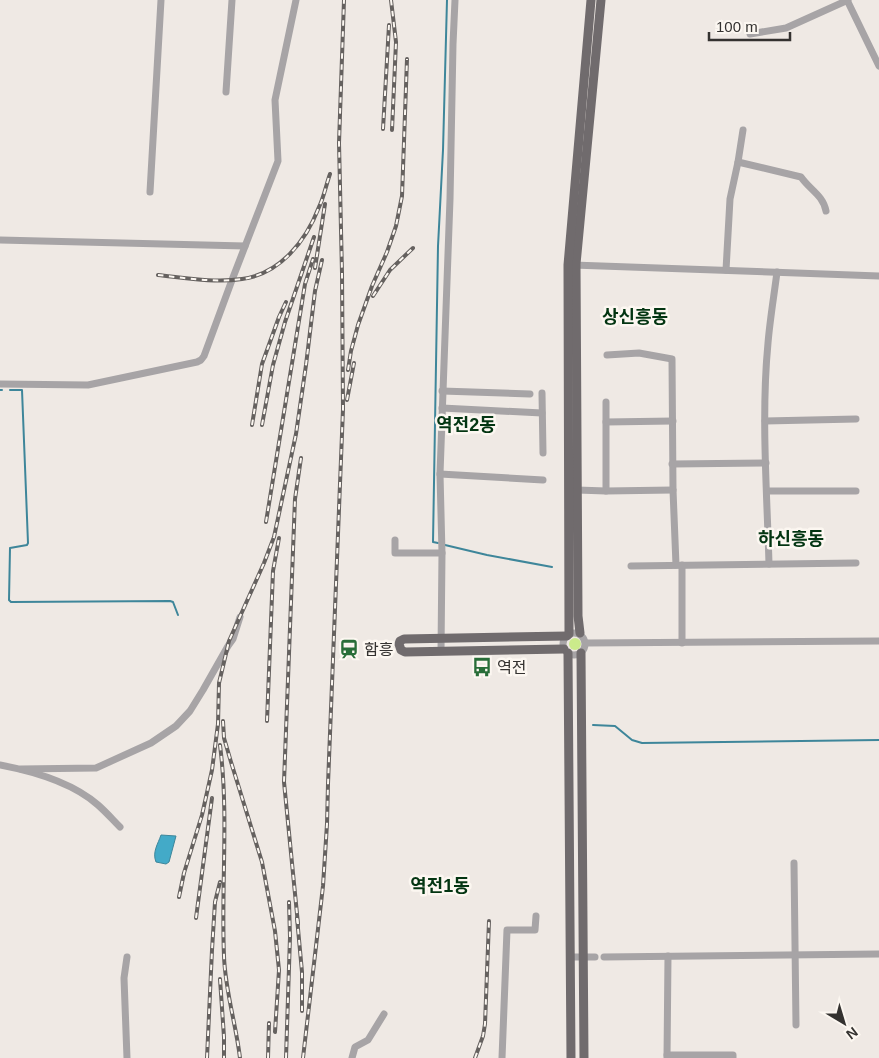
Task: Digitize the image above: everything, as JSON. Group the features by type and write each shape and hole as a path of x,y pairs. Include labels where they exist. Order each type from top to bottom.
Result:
{"main road":[{"path":"571,1058 566,651 405,652 400,649 399,644 404,639 568,635 572,265 590,0"},
{"path":"580,634 578,616 577,490 578,376 572,265 600,0"},
{"path":"581,653 584,1058"}],"street":[{"path":"150,192 161,0"},
{"path":"226,92 232,0"},
{"path":"0,384 88,385 197,362 204,356 278,161 275,100 296,0"},
{"path":"441,651 442,553 440,474 450,199 454,0"},
{"path":"750,34 786,28 848,0 879,66"},
{"path":"726,270 730,199 743,130"},
{"path":"738,162 801,177 822,198 826,211"},
{"path":"0,240 245,246"},
{"path":"572,265 879,276"},
{"path":"769,564 765,421 768,343 777,272"},
{"path":"607,355 639,353 672,359 672,490 679,565 682,643"},
{"path":"442,391 530,394"},
{"path":"542,393 543,453"},
{"path":"606,402 606,491"},
{"path":"442,408 542,413"},
{"path":"765,421 856,419"},
{"path":"606,422 672,422"},
{"path":"672,464 766,464"},
{"path":"440,474 543,480"},
{"path":"577,490 672,490"},
{"path":"767,491 856,491"},
{"path":"395,540 395,553 442,553"},
{"path":"630,566 856,563"},
{"path":"21,769 96,768 146,746 171,730 194,705 233,639 240,617"},
{"path":"575,632 580,634 586,643 584,650 574,655 566,651 563,643 568,635 575,632"},
{"path":"586,643 879,641"},
{"path":"0,764 58,782 82,794 98,805 120,828"},
{"path":"794,864 796,1025"},
{"path":"502,1058 507,930 535,930 536,916"},
{"path":"604,957 879,954"},
{"path":"127,1058 124,978 128,956"},
{"path":"668,956 667,1056 733,1055 733,1058"},
{"path":"570,957 595,957"},
{"path":"352,1058 355,1047 368,1040 384,1014"}],"green space":[{"path":"577,638 580,639 580,649 573,650 570,649 569,642 570,639"}],"water":[{"path":"161,835 176,836 169,862 166,864 156,862 155,858 156,848"}],"waterway":[{"path":"438,543 433,542 438,246 447,0"},
{"path":"10,390 22,390 28,543 27,545 10,548 9,600 11,602 170,601 173,602 178,615"},
{"path":"445,545 552,567"},
{"path":"593,725 615,726 632,740 642,743 879,740"}],"railway":[{"path":"303,1058 323,886 327,824 343,409 339,143 344,0"},
{"path":"391,0 396,42 392,130"},
{"path":"383,129 389,25"},
{"path":"348,370 358,325 396,226 402,196 407,59"},
{"path":"158,275 200,280 232,280 256,276 280,263 299,243 314,220 330,174"},
{"path":"315,268 325,204"},
{"path":"262,425 273,365 285,322 314,237"},
{"path":"373,296 390,270 413,248"},
{"path":"266,522 305,284 313,259"},
{"path":"179,897 184,873 202,815 212,770 218,724 219,683 229,641 274,537 296,434 315,291 322,260"},
{"path":"252,425 262,364 286,302"},
{"path":"347,400 354,363"},
{"path":"298,924 284,782 295,499 301,458"},
{"path":"267,721 273,571 279,538"},
{"path":"223,721 224,738 262,862 275,931 279,970 275,1032"},
{"path":"220,745 224,798 223,929 225,969 240,1058"},
{"path":"196,918 212,798"},
{"path":"207,1058 215,902 220,882"},
{"path":"286,1058 290,937 289,902"},
{"path":"297,918 302,972 302,1011"},
{"path":"475,1058 485,1024 489,921"},
{"path":"220,979 224,1058"},
{"path":"268,1058 269,1023"}],"place":[{"name":"함흥","path":"349,649"},
{"name":"역전","path":"482,667"}],"district":[{"name":"상신흥동","path":"635,317"},
{"name":"역전2동","path":"466,425"},
{"name":"하신흥동","path":"791,539"},
{"name":"역전1동","path":"440,886"}]}
